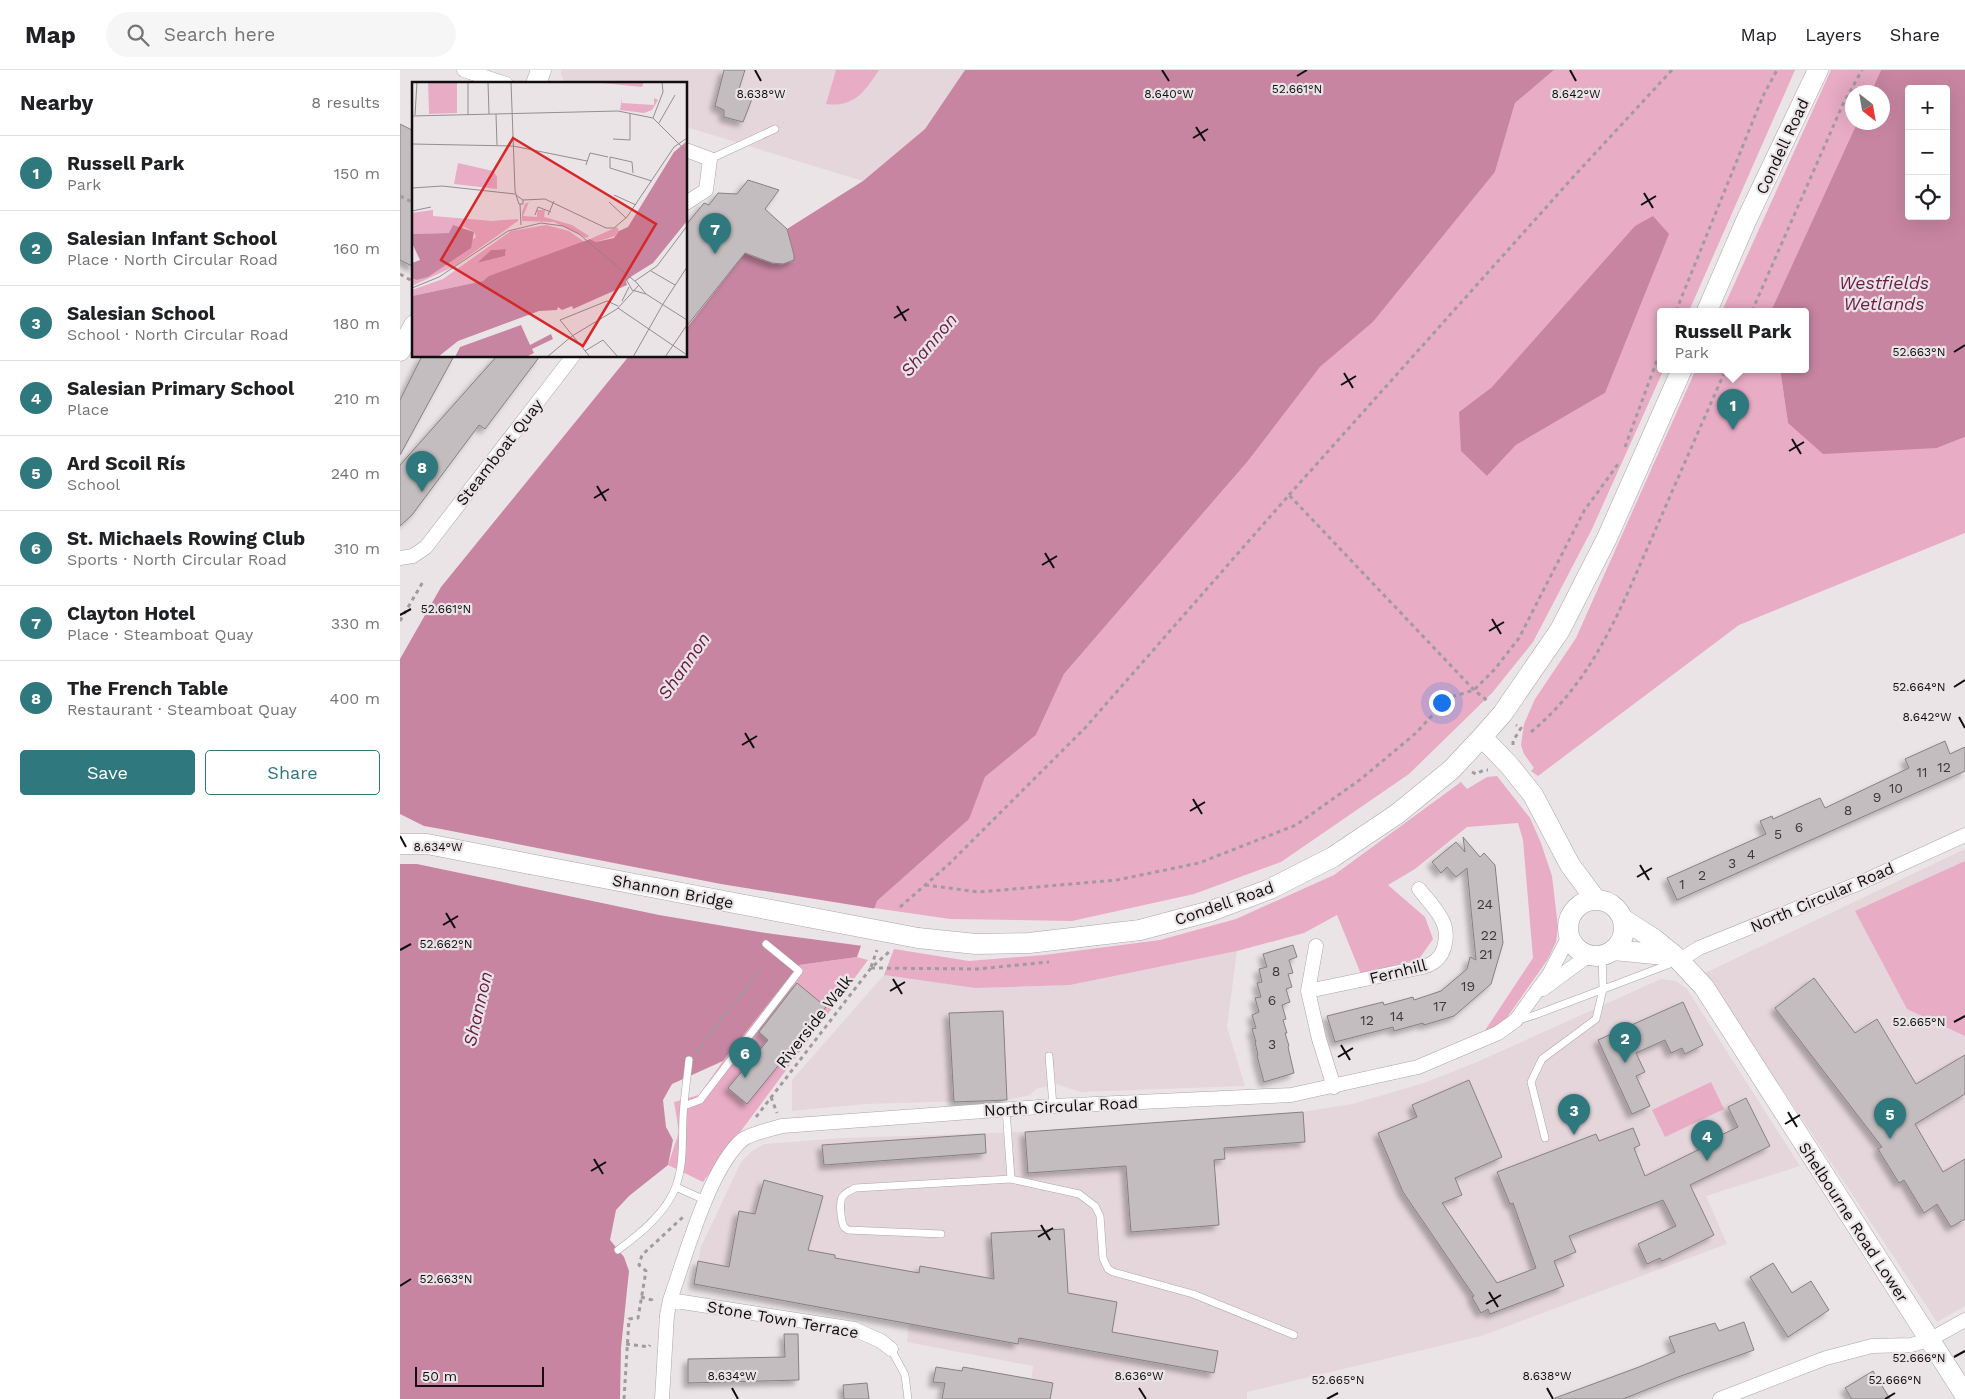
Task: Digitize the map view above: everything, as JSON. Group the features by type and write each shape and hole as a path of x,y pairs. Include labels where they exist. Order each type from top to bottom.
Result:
{"main road":[{"path":"537,82 541,70"},
{"name":"Condell Road","path":"1708,308 1746,221 1818,70"},
{"path":"400,351 412,329"},
{"name":"Condell Road","path":"918,938 976,944 1029,943 1140,930 1211,912 1270,890 1333,857 1397,814 1451,770 1482,737 1502,713 1560,630 1623,504 1680,373"},
{"path":"1482,737 1533,795 1570,865 1596,900 1583,903 1577,907 1569,920 1569,936 1580,951 1677,958"},
{"path":"400,832 427,844"},
{"path":"400,844 427,844"},
{"name":"Shannon Bridge","path":"427,844 918,938"},
{"path":"1570,865 1577,907"},
{"name":"Shelbourne Road Lower","path":"1596,900 1605,901 1613,905 1623,919 1654,939 1677,958 1704,986 1965,1395"},
{"path":"1602,953 1623,936 1623,919"}],"street":[{"path":"464,70 500,82"},
{"path":"688,151 710,159 706,190 688,202"},
{"name":"Steamboat Quay","path":"400,558 413,556 426,547 571,358"},
{"name":"North Circular Road","path":"1677,958 1862,882 1965,835"},
{"name":"Fernhill","path":"1308,991 1423,967 1434,962 1442,953 1446,941 1446,929 1442,918 1419,889"},
{"name":"North Circular Road","path":"743,1139 782,1126 1054,1106 1291,1096 1418,1068 1498,1033 1516,1020 1550,973 1569,936"},
{"path":"1316,946 1308,991 1319,1039 1334,1087"},
{"name":"North Circular Road","path":"1535,996 1602,953"},
{"path":"662,1399 667,1316 670,1300 705,1200 725,1160 743,1139"},
{"name":"Stone Town Terrace","path":"670,1300 854,1328 881,1341 891,1349"},
{"path":"1720,1399 1826,1358 1872,1346 1911,1346 1929,1340 1965,1320"}],"lane":[{"path":"710,159 775,129"},
{"path":"684,1106 700,1100 799,972 766,944"},
{"path":"1544,1138 1531,1082 1542,1059 1596,1019 1603,989 1602,953"},
{"path":"1516,1020 1535,1015 1603,989 1677,958"},
{"path":"1049,1056 1054,1106"},
{"path":"618,1250 636,1237 660,1212 676,1187 681,1166 684,1106 689,1060"},
{"path":"1006,1109 1010,1180"},
{"path":"940,1234 848,1230 842,1222 842,1200 844,1195 855,1188 1010,1180 1078,1194 1095,1206 1100,1216 1104,1264 1113,1272 1193,1294 1294,1335"},
{"path":"676,1187 705,1200"},
{"path":"891,1349 905,1375 908,1399"}],"path":[{"path":"900,907 948,865 1085,728 1289,495 1672,70"},
{"path":"1677,308 1763,96 1777,70"},
{"path":"1753,308 1843,104 1862,70"},
{"path":"400,196 412,202"},
{"path":"400,274 412,281"},
{"path":"1623,453 1657,360"},
{"path":"1531,732 1549,717 1576,686 1587,671 1612,625 1724,373"},
{"path":"924,885 979,892 1117,880 1200,864 1296,825 1368,773 1416,733 1448,698 1474,690 1495,669 1519,638 1584,511 1620,462"},
{"path":"1599,490 1604,490"},
{"path":"1289,495 1474,690 1490,702"},
{"path":"400,621 424,580"},
{"path":"871,968 896,946"},
{"path":"871,968 877,950"},
{"path":"871,968 977,970 1049,962"},
{"name":"Riverside Walk","path":"743,1139 747,1128 871,968"},
{"path":"689,1060 758,973"},
{"path":"624,1399 626,1344 630,1319 638,1318 646,1271 639,1265 642,1255 674,1223 705,1200"},
{"path":"641,1297 652,1300"},
{"path":"626,1344 649,1347"}],"shaded area":[{"path":"561,70 965,70 925,129 863,181 688,128 688,82 564,82"},
{"path":"836,70 879,70 869,85 851,101 836,105 826,104"},
{"path":"1554,70 1795,70 1690,308 1657,308 1657,373 1662,373 1592,529 1533,642 1492,693 1409,774 1281,862 1194,894 1072,921 950,919 874,908 877,901 968,819 985,777 1036,735 1064,674 1248,461 1320,367 1373,322 1495,172 1515,103","holes":["1492,387 1605,393 1516,445 1487,476 1459,412"]},
{"path":"1831,70 1881,70 1874,85 1845,85 1845,130 1854,130 1772,308 1723,308"},
{"path":"1694,373 1781,373 1788,423 1937,448 1965,437 1965,533 1739,625 1538,776 1531,771 1534,768 1524,754 1521,745 1524,724 1535,699 1576,638"},
{"path":"1497,776 1530,818 1541,843 1552,876 1558,927 1556,942 1548,959 1499,1029 1480,1038 1533,958 1523,840 1518,823 1467,827 1415,869 1388,885 1425,917 1433,939 1419,959 1361,974 1337,915 1304,933 1237,951 1070,985 975,988 884,975 894,949 969,961 1044,955 1160,940 1236,919 1334,875 1461,782 1467,789 1487,777"},
{"path":"1965,849 1965,1306 1937,1322 1705,973"},
{"path":"1965,861 1965,1036 1907,1009 1855,911"},
{"path":"1237,951 1227,1027 1245,1086 1081,1092 1056,1084 1036,1089 1030,1095 1007,1100 865,1104 792,1111 792,1080 884,975 975,988 1070,985"},
{"path":"857,957 868,960 703,1182 668,1165 679,1132 674,1102 699,1095 723,1061 799,965"},
{"path":"1661,979 1676,981 1687,989 1800,1166 1706,1196 1727,1244 1481,1336 1247,1392 1247,1399 1031,1399 1033,1366 907,1342 909,1324 694,1284 701,1247 741,1162 752,1151 765,1144 842,1138 1025,1132 1303,1112 1352,1104 1424,1083 1477,1062"},
{"path":"1711,1082 1724,1109 1665,1137 1652,1110"}],"water":[{"name":"Shannon","path":"965,70 1554,70 1515,103 1495,172 1373,322 1320,367 1248,461 1064,674 1036,735 985,777 969,819 877,901 857,957 799,965 723,1061 672,1084 663,1100 666,1127 673,1140 668,1165 629,1196 616,1210 610,1240 624,1257 629,1271 621,1348 620,1399 400,1399 400,659 441,587 627,358 688,358 688,326 745,253 774,263 792,261 794,255 787,229 863,181 925,129"},
{"name":"Westfields Wetlands","path":"1881,70 1965,70 1965,437 1937,448 1823,454 1788,423 1781,373 1809,373 1809,308 1772,308 1854,130 1890,130 1890,85 1874,85"},
{"path":"1653,216 1669,234 1605,393 1516,445 1487,476 1461,451 1459,412 1492,387 1635,226"}],"pier":[{"path":"400,814 424,826 721,884 877,909 863,946 766,933 659,915 417,864 400,864"}],"building":[{"path":"724,70 745,70 738,92 747,94 746,97 752,99 743,122 724,117 724,110 715,106"},
{"path":"400,124 412,130 412,266 400,260"},
{"path":"748,180 779,190 765,209 787,229 794,260 783,264 772,263 745,253 688,324 688,223 704,203 709,205 718,193 737,194"},
{"path":"421,358 453,358 400,455 400,400"},
{"path":"495,358 538,358 485,429 479,425 412,515 400,526 400,465"},
{"path":"1945,741 1950,754 1965,747 1965,771 1677,900 1667,878 1766,834 1760,821 1772,816 1773,819 1820,798 1825,808 1909,768 1905,759"},
{"path":"1463,837 1480,857 1484,853 1495,865 1503,943 1491,984 1454,1016 1424,1025 1423,1023 1394,1031 1393,1027 1335,1042 1327,1016 1383,1002 1384,1005 1413,997 1414,1000 1441,991 1467,969 1470,957 1476,960 1467,868 1456,877 1447,867 1441,873 1432,862 1456,842 1465,852"},
{"path":"1293,945 1297,957 1289,960 1293,973 1288,974 1292,987 1286,989 1290,1002 1282,1005 1286,1019 1283,1020 1287,1033 1285,1033 1294,1073 1264,1082 1252,1029 1256,1028 1252,1015 1259,1012 1255,998 1261,997 1257,983 1262,982 1259,969 1267,967 1263,954"},
{"path":"1814,978 1855,1033 1877,1019 1916,1084 1965,1055 1965,1094 1915,1124 1943,1172 1965,1159 1965,1219 1951,1227 1937,1204 1924,1213 1904,1180 1899,1183 1878,1149 1882,1147 1775,1008"},
{"path":"797,983 826,1007 747,1104 728,1088 768,1040 759,1032"},
{"path":"1683,1002 1703,1045 1685,1054 1682,1048 1671,1053 1665,1040 1636,1053 1645,1072 1636,1076 1650,1106 1632,1114 1598,1040"},
{"path":"1003,1011 1007,1100 954,1102 949,1013"},
{"path":"1469,1080 1502,1157 1455,1178 1462,1195 1442,1203 1497,1283 1536,1268 1513,1203 1510,1204 1497,1172 1596,1134 1599,1141 1633,1128 1640,1145 1634,1148 1645,1176 1702,1148 1702,1143 1707,1138 1715,1138 1738,1127 1728,1107 1746,1098 1770,1146 1690,1185 1714,1235 1662,1261 1660,1258 1647,1264 1638,1244 1676,1226 1663,1200 1569,1236 1576,1252 1554,1261 1564,1286 1490,1314 1488,1309 1481,1313 1472,1297 1474,1296 1403,1192 1378,1133 1417,1117 1412,1105"},
{"path":"1303,1112 1305,1142 1224,1148 1225,1159 1214,1160 1219,1225 1131,1232 1126,1166 1028,1173 1025,1132"},
{"path":"985,1134 986,1153 824,1165 822,1145"},
{"path":"764,1180 823,1196 808,1250 835,1255 835,1258 919,1273 920,1266 994,1279 991,1233 1064,1229 1068,1293 1117,1302 1112,1332 1218,1351 1214,1373 1019,1338 1018,1344 694,1284 698,1261 729,1267 739,1211 755,1214"},
{"path":"1773,1263 1792,1293 1811,1281 1829,1310 1788,1337 1750,1277"},
{"path":"1744,1322 1754,1350 1623,1399 1555,1399 1675,1352 1669,1337 1715,1323 1719,1331"},
{"path":"784,1334 798,1334 799,1380 688,1383 688,1359 785,1357"},
{"path":"936,1367 962,1371 963,1367 1053,1383 1050,1399 942,1399 945,1383 933,1382"},
{"path":"1873,1371 1890,1399 1852,1399 1845,1388"},
{"path":"867,1383 869,1399 844,1399 843,1385"}],"place":[{"name":"Clayton Hotel","path":"715,254"},
{"name":"Russell Park","path":"1733,430"},
{"name":"The French Table","path":"422,492"},
{"name":"Salesian Infant School","path":"1625,1063"},
{"name":"St. Michaels Rowing Club","path":"745,1078"},
{"name":"Salesian School","path":"1574,1135"},
{"name":"Ard Scoil Rís","path":"1890,1139"},
{"name":"Salesian Primary School","path":"1707,1161"}]}
